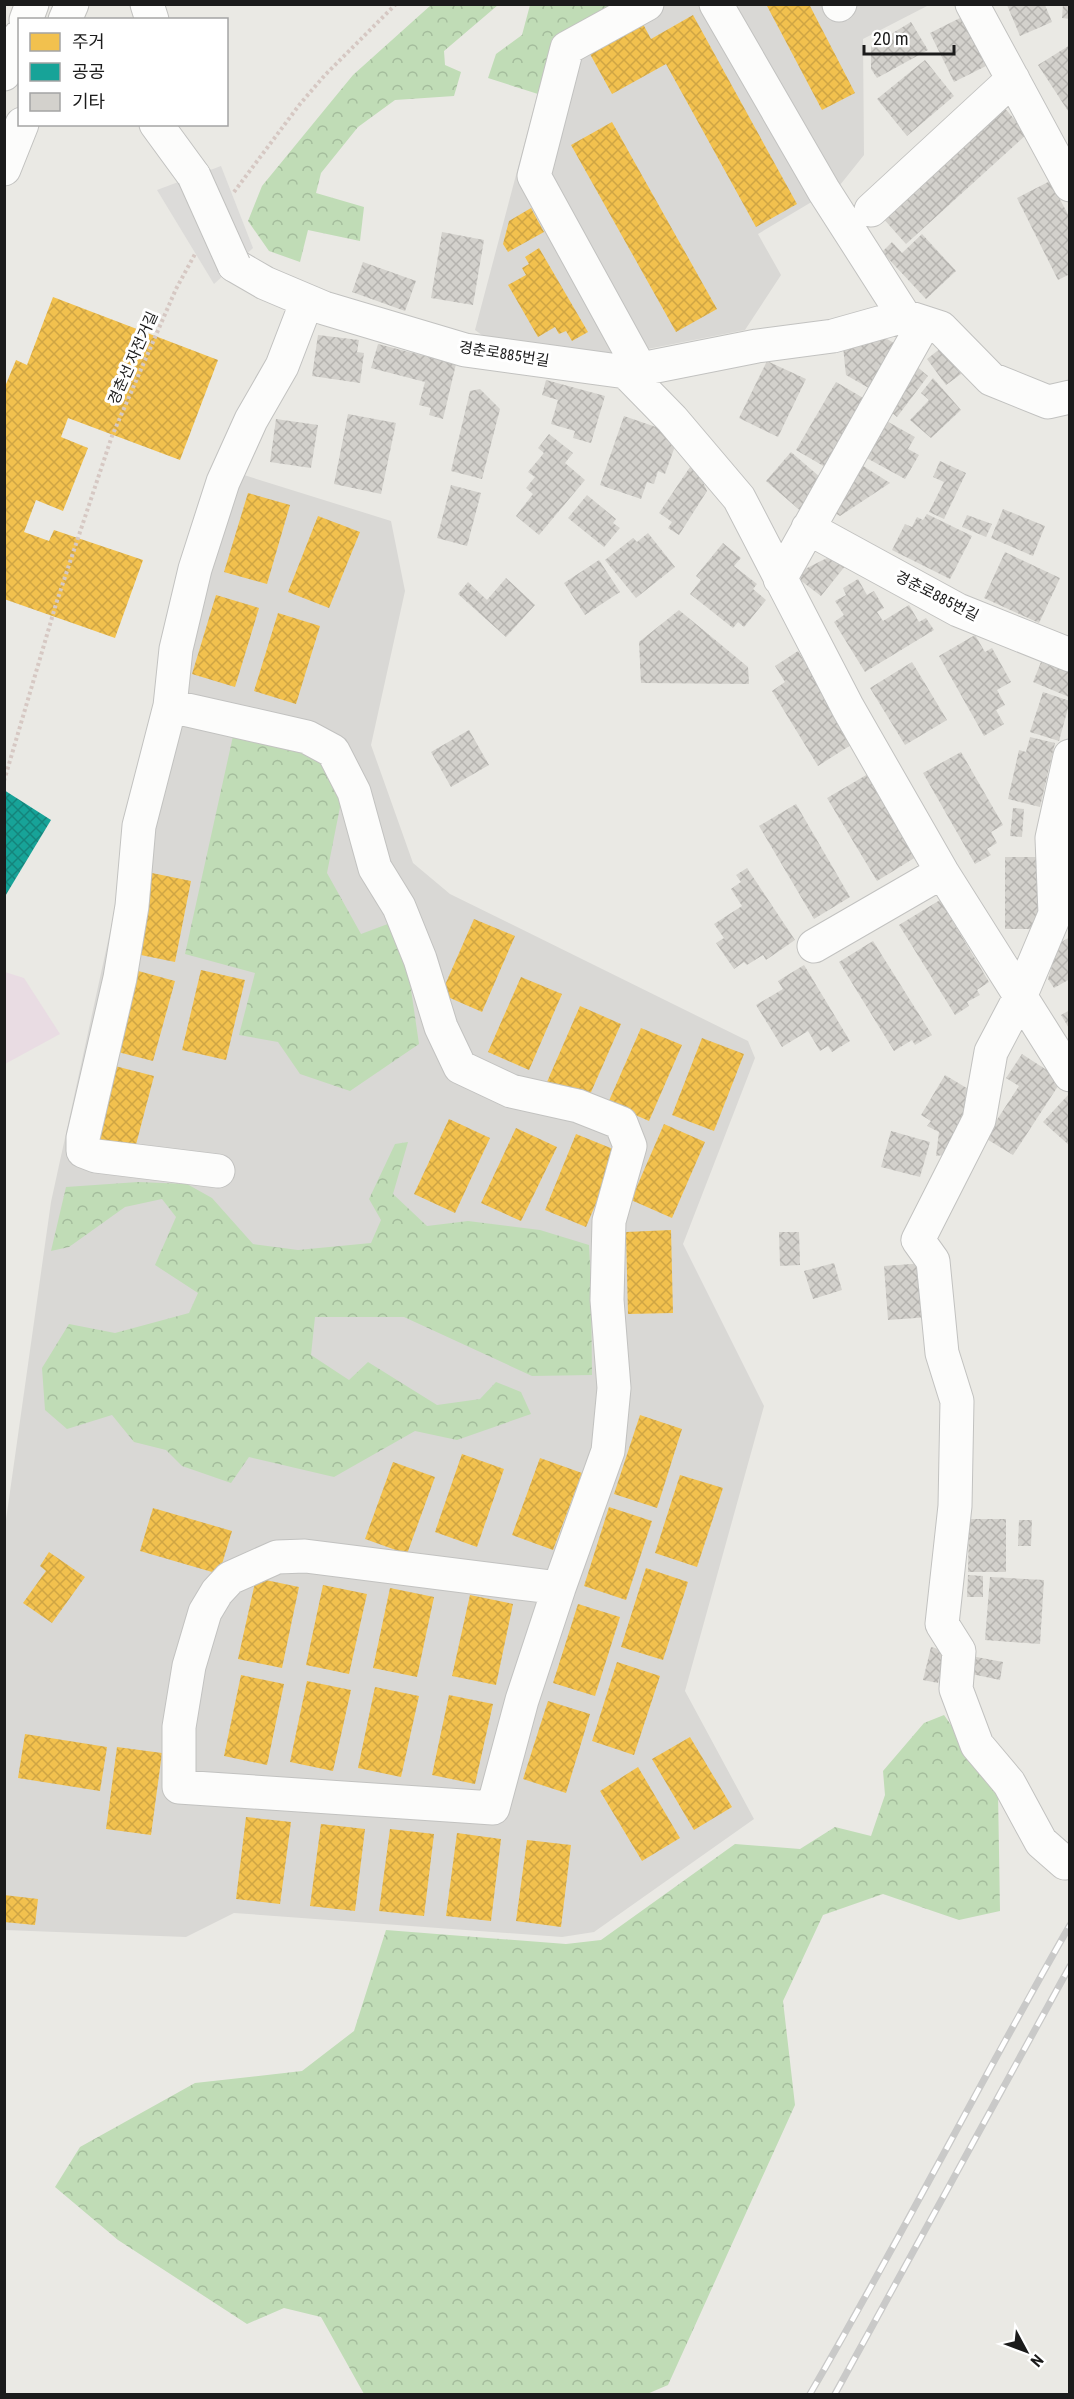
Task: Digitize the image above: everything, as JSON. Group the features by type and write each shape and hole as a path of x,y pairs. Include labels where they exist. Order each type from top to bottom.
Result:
{"street":[{"path":"66,18 72,4"},
{"path":"647,4 567,48 534,176 633,371 740,498 848,708 942,872 1070,1075"},
{"path":"717,4 824,191 914,319 941,328 991,379 1048,402 1070,398"},
{"path":"972,4 1070,184"},
{"path":"4,74 18,41"},
{"path":"871,210 1012,79"},
{"path":"13,147 43,126"},
{"path":"157,126 194,176"},
{"path":"185,126 194,176"},
{"name":"경춘로885번길","path":"194,176 234,265 265,283 324,308 465,350 633,371 757,345 833,336 914,319"},
{"path":"218,1171 96,1156 83,1151 83,1138 120,978 132,906 140,826 170,706 176,649 195,569 223,482 251,420 282,366 307,300"},
{"path":"780,579 914,319"},
{"name":"경춘로885번길","path":"808,528 958,610 1070,656"},
{"path":"170,706 308,737 333,751 354,792 375,868 399,907 420,959 441,1027 460,1067 511,1092 578,1106 621,1123 630,1146 609,1221 607,1300 614,1388 608,1450 522,1700 493,1808 179,1787 179,1727 189,1666 205,1612 217,1592 230,1578 277,1557 305,1556 559,1587"},
{"path":"1065,1863 1041,1842 1009,1783 976,1745 956,1689 960,1651 942,1624 956,1506 957,1401 942,1353 933,1261 918,1240 979,1120 991,1052 1020,997 1055,914 1062,886 1052,838 1070,756"},
{"path":"814,946 942,872"}],"path":[{"path":"231,195 300,104 396,4"},
{"name":"경춘선 자전거길","path":"4,781 56,604 112,436 176,289 196,252"}],"shaded area":[{"path":"618,5 929,5 863,39 864,155 840,185 758,234 781,275 745,330 617,355 490,341 475,330 552,39"},
{"path":"212,465 391,521 405,591 371,745 413,863 450,894 748,1041 755,1058 683,1244 764,1406 685,1691 754,1819 594,1932 562,1937 234,1913 186,1937 5,1930 4,1534 51,1202"},
{"path":"5,972 24,978 60,1034 5,1064"}],"green space":[{"path":"431,5 498,5 444,51 445,65 461,72 454,96 395,100 358,127 321,173 316,193 364,207 360,241 308,230 300,262 269,251 248,221 262,186 353,75"},
{"path":"530,5 618,5 552,39 538,94 488,78 496,54 522,35"},
{"path":"233,736 306,748 325,761 341,802 327,873 361,934 393,922 408,969 419,1044 350,1091 300,1074 278,1042 239,1035 255,973 185,954"},
{"path":"408,1142 393,1194 427,1226 468,1221 540,1230 589,1245 592,1375 532,1376 404,1317 315,1317 311,1355 349,1380 368,1362 437,1405 480,1399 496,1382 521,1392 531,1414 457,1440 415,1431 334,1477 249,1457 231,1483 182,1466 166,1450 134,1442 112,1415 67,1429 45,1410 42,1368 69,1324 115,1333 189,1313 198,1293 155,1265 176,1217 162,1199 125,1207 69,1247 51,1251 66,1187 138,1182 187,1184 212,1198 253,1244 298,1250 371,1243 381,1220 369,1199 395,1144"},
{"path":"944,1715 998,1792 1000,1911 959,1920 883,1894 823,1915 783,2001 795,2105 668,2385 647,2394 364,2394 321,2317 284,2308 247,2324 118,2240 55,2187 80,2147 195,2083 302,2071 354,2031 386,1930 566,1944 601,1940 735,1844 800,1849 835,1827 871,1836 885,1795 883,1771 924,1723"}],"pier":[{"path":"221,166 253,248 214,284 157,190"}],"building: 주거":[{"path":"766,4 809,4 855,93 822,110"},
{"path":"693,15 797,204 756,227 666,64 612,94 590,54 643,24 651,39"},
{"path":"612,122 717,309 676,332 571,145"},
{"path":"531,208 544,232 508,252 503,244 509,221"},
{"path":"539,248 588,332 572,341 566,331 559,334 555,327 538,337 508,285 526,275 522,268 529,264 525,257"},
{"path":"53,297 218,360 180,460 68,418 61,437 88,448 63,511 36,500 24,532 49,541 54,530 143,560 115,638 4,599 4,389 16,360 27,365"},
{"path":"248,493 290,505 267,584 224,572"},
{"path":"318,516 360,532 329,608 288,592"},
{"path":"216,595 259,608 235,687 192,674"},
{"path":"278,613 320,626 296,704 254,691"},
{"path":"147,872 191,881 175,962 131,953"},
{"path":"474,919 515,936 482,1012 441,994"},
{"path":"131,969 175,981 153,1061 110,1050"},
{"path":"201,970 245,980 226,1060 182,1050"},
{"path":"521,977 562,994 529,1070 488,1052"},
{"path":"580,1006 621,1024 588,1099 547,1082"},
{"path":"641,1028 682,1045 649,1121 608,1103"},
{"path":"702,1038 744,1054 714,1131 672,1115"},
{"path":"111,1065 154,1076 133,1156 90,1145"},
{"path":"449,1119 490,1138 455,1213 414,1194"},
{"path":"664,1124 705,1142 672,1218 631,1200"},
{"path":"516,1128 557,1147 521,1221 481,1203"},
{"path":"576,1134 618,1151 586,1227 545,1210"},
{"path":"671,1230 673,1313 628,1314 626,1232"},
{"path":"640,1415 682,1429 657,1508 614,1494"},
{"path":"462,1454 504,1469 477,1547 435,1532"},
{"path":"540,1458 582,1473 553,1550 512,1535"},
{"path":"393,1462 435,1477 407,1554 365,1539"},
{"path":"680,1475 723,1488 697,1567 655,1553"},
{"path":"609,1507 652,1521 626,1600 584,1586"},
{"path":"153,1508 232,1531 219,1574 140,1551"},
{"path":"49,1552 85,1577 52,1623 23,1603 46,1571 40,1566"},
{"path":"646,1568 688,1582 663,1660 621,1647"},
{"path":"256,1578 299,1587 282,1668 238,1659"},
{"path":"323,1585 367,1594 349,1674 306,1665"},
{"path":"390,1588 434,1597 417,1677 373,1668"},
{"path":"470,1595 513,1604 496,1685 452,1676"},
{"path":"578,1604 620,1617 595,1696 553,1683"},
{"path":"617,1662 660,1676 634,1755 592,1741"},
{"path":"241,1675 284,1684 267,1765 224,1756"},
{"path":"307,1681 351,1690 333,1771 290,1762"},
{"path":"375,1687 419,1696 401,1777 358,1768"},
{"path":"449,1695 493,1704 475,1784 432,1775"},
{"path":"548,1701 590,1714 566,1793 523,1779"},
{"path":"25,1734 107,1747 100,1791 18,1778"},
{"path":"690,1737 732,1807 694,1830 652,1759"},
{"path":"117,1747 162,1753 151,1835 106,1829"},
{"path":"638,1767 680,1838 642,1861 600,1791"},
{"path":"246,1817 291,1822 280,1904 236,1899"},
{"path":"321,1824 365,1829 355,1911 310,1906"},
{"path":"390,1829 434,1834 424,1916 379,1911"},
{"path":"457,1833 501,1839 491,1921 446,1916"},
{"path":"527,1840 571,1845 561,1927 516,1921"},
{"path":"4,1895 38,1899 35,1925 4,1922"}],"building: 공공":[{"path":"4,790 51,820 4,898"}],"building: 기타":[{"path":"1063,4 1070,4 1070,19 1062,18"},
{"path":"1007,5 1045,5 1052,22 1020,36"},
{"path":"964,16 988,65 954,82 930,33"},
{"path":"911,22 928,50 877,78 871,69 871,46"},
{"path":"1070,45 1070,114 1038,65"},
{"path":"925,60 954,96 907,136 877,99"},
{"path":"1003,106 1027,134 906,244 881,216"},
{"path":"1050,181 1070,218 1070,274 1058,280 1017,198"},
{"path":"442,232 484,240 473,305 431,298"},
{"path":"922,234 956,271 926,299 882,252 892,242 902,253"},
{"path":"363,262 416,281 405,311 352,292"},
{"path":"318,335 359,340 357,352 364,353 360,383 312,376"},
{"path":"880,335 901,347 874,391 846,375 843,347"},
{"path":"378,344 456,364 443,419 429,415 431,408 419,405 425,382 371,368"},
{"path":"941,348 961,374 946,385 927,359"},
{"path":"767,361 806,379 778,437 739,418"},
{"path":"916,366 928,376 897,417 884,406"},
{"path":"933,378 961,410 931,438 910,420 929,400 921,393"},
{"path":"546,380 605,396 591,443 573,438 575,431 551,424 558,400 542,395"},
{"path":"836,382 865,399 825,467 796,450"},
{"path":"480,389 500,409 482,479 451,471 470,391"},
{"path":"348,414 396,423 381,494 334,484"},
{"path":"624,416 679,435 665,474 658,471 654,484 647,482 641,499 600,485"},
{"path":"276,419 318,425 311,468 270,462"},
{"path":"883,419 915,437 908,449 919,455 905,479 863,456"},
{"path":"549,434 573,453 565,463 585,480 539,535 516,516 533,494 526,488 535,477 528,472 544,453 538,448"},
{"path":"791,452 828,484 803,513 766,481"},
{"path":"940,461 966,473 944,519 929,512 944,482 933,477"},
{"path":"860,464 890,483 840,516 830,510"},
{"path":"690,467 699,473 707,491 679,535 668,528 672,522 659,513"},
{"path":"451,485 481,493 467,546 437,538"},
{"path":"587,495 616,519 613,523 620,528 604,547 568,518"},
{"path":"1003,509 1045,526 1033,556 991,538"},
{"path":"927,514 972,536 950,579 892,550 905,524 912,527 917,517 923,520"},
{"path":"967,515 992,524 986,537 962,527"},
{"path":"648,533 675,567 636,598 605,560 633,538 637,542"},
{"path":"723,543 741,558 734,566 757,584 753,589 766,600 744,627 738,622 733,628 690,594 701,580 696,576"},
{"path":"1005,552 1060,578 1039,623 984,598"},
{"path":"833,555 846,565 821,596 800,580 803,570"},
{"path":"599,560 620,592 585,615 564,583"},
{"path":"506,578 535,605 506,637 458,594 468,582 487,600"},
{"path":"858,579 867,595 874,591 884,608 877,612 883,621 909,605 919,622 926,618 934,630 865,672 834,622 844,615 835,601 846,595 843,588"},
{"path":"679,610 748,667 749,684 641,683 639,642"},
{"path":"975,635 985,652 992,648 1011,682 997,690 1005,705 996,710 1004,724 984,736 939,656"},
{"path":"798,651 854,743 818,766 772,691 785,682 775,666"},
{"path":"912,662 947,720 905,745 870,688"},
{"path":"1041,662 1056,668 1058,663 1070,668 1069,697 1033,682"},
{"path":"1043,692 1070,701 1059,741 1030,732"},
{"path":"469,730 489,765 451,787 431,752"},
{"path":"1030,737 1055,743 1040,807 1008,799 1019,750 1026,752"},
{"path":"961,752 1003,825 991,832 997,843 987,849 991,855 975,864 923,773"},
{"path":"868,774 916,857 877,881 827,798"},
{"path":"796,804 850,897 814,919 759,826"},
{"path":"1013,808 1024,809 1022,837 1010,836"},
{"path":"1005,857 1040,857 1041,929 1005,929"},
{"path":"747,868 795,940 766,960 763,955 747,965 744,962 734,969 716,943 724,938 714,924 742,906 731,889 741,882 736,875"},
{"path":"940,900 989,982 977,990 980,995 967,1002 969,1006 955,1015 899,925"},
{"path":"1070,937 1070,979 1054,988 1048,979 1058,944"},
{"path":"873,941 932,1035 915,1045 912,1040 894,1051 839,962"},
{"path":"804,965 850,1041 832,1052 828,1046 820,1051 808,1031 782,1047 756,1005 783,989 778,981"},
{"path":"1070,1010 1070,1030 1061,1015"},
{"path":"1022,1054 1062,1080 1013,1155 985,1138 1019,1086 1006,1078"},
{"path":"945,1075 970,1090 965,1097 973,1102 943,1155 936,1156 939,1132 927,1126 931,1121 921,1115"},
{"path":"1068,1095 1070,1096 1070,1146 1043,1122"},
{"path":"891,1131 930,1142 920,1177 881,1167"},
{"path":"779,1232 799,1232 800,1265 780,1266"},
{"path":"834,1263 842,1290 813,1299 804,1271"},
{"path":"926,1263 930,1317 888,1320 884,1266"},
{"path":"969,1519 1006,1519 1006,1572 968,1572"},
{"path":"1019,1520 1032,1520 1031,1546 1018,1546"},
{"path":"968,1575 983,1576 983,1597 967,1597"},
{"path":"990,1577 1044,1580 1040,1644 985,1640"},
{"path":"931,1647 946,1651 938,1683 923,1680"},
{"path":"971,1656 1003,1662 1000,1680 967,1673"}],"railway":[{"path":"810,2394 1070,1925"},
{"path":"835,2394 1070,1966"}]}
